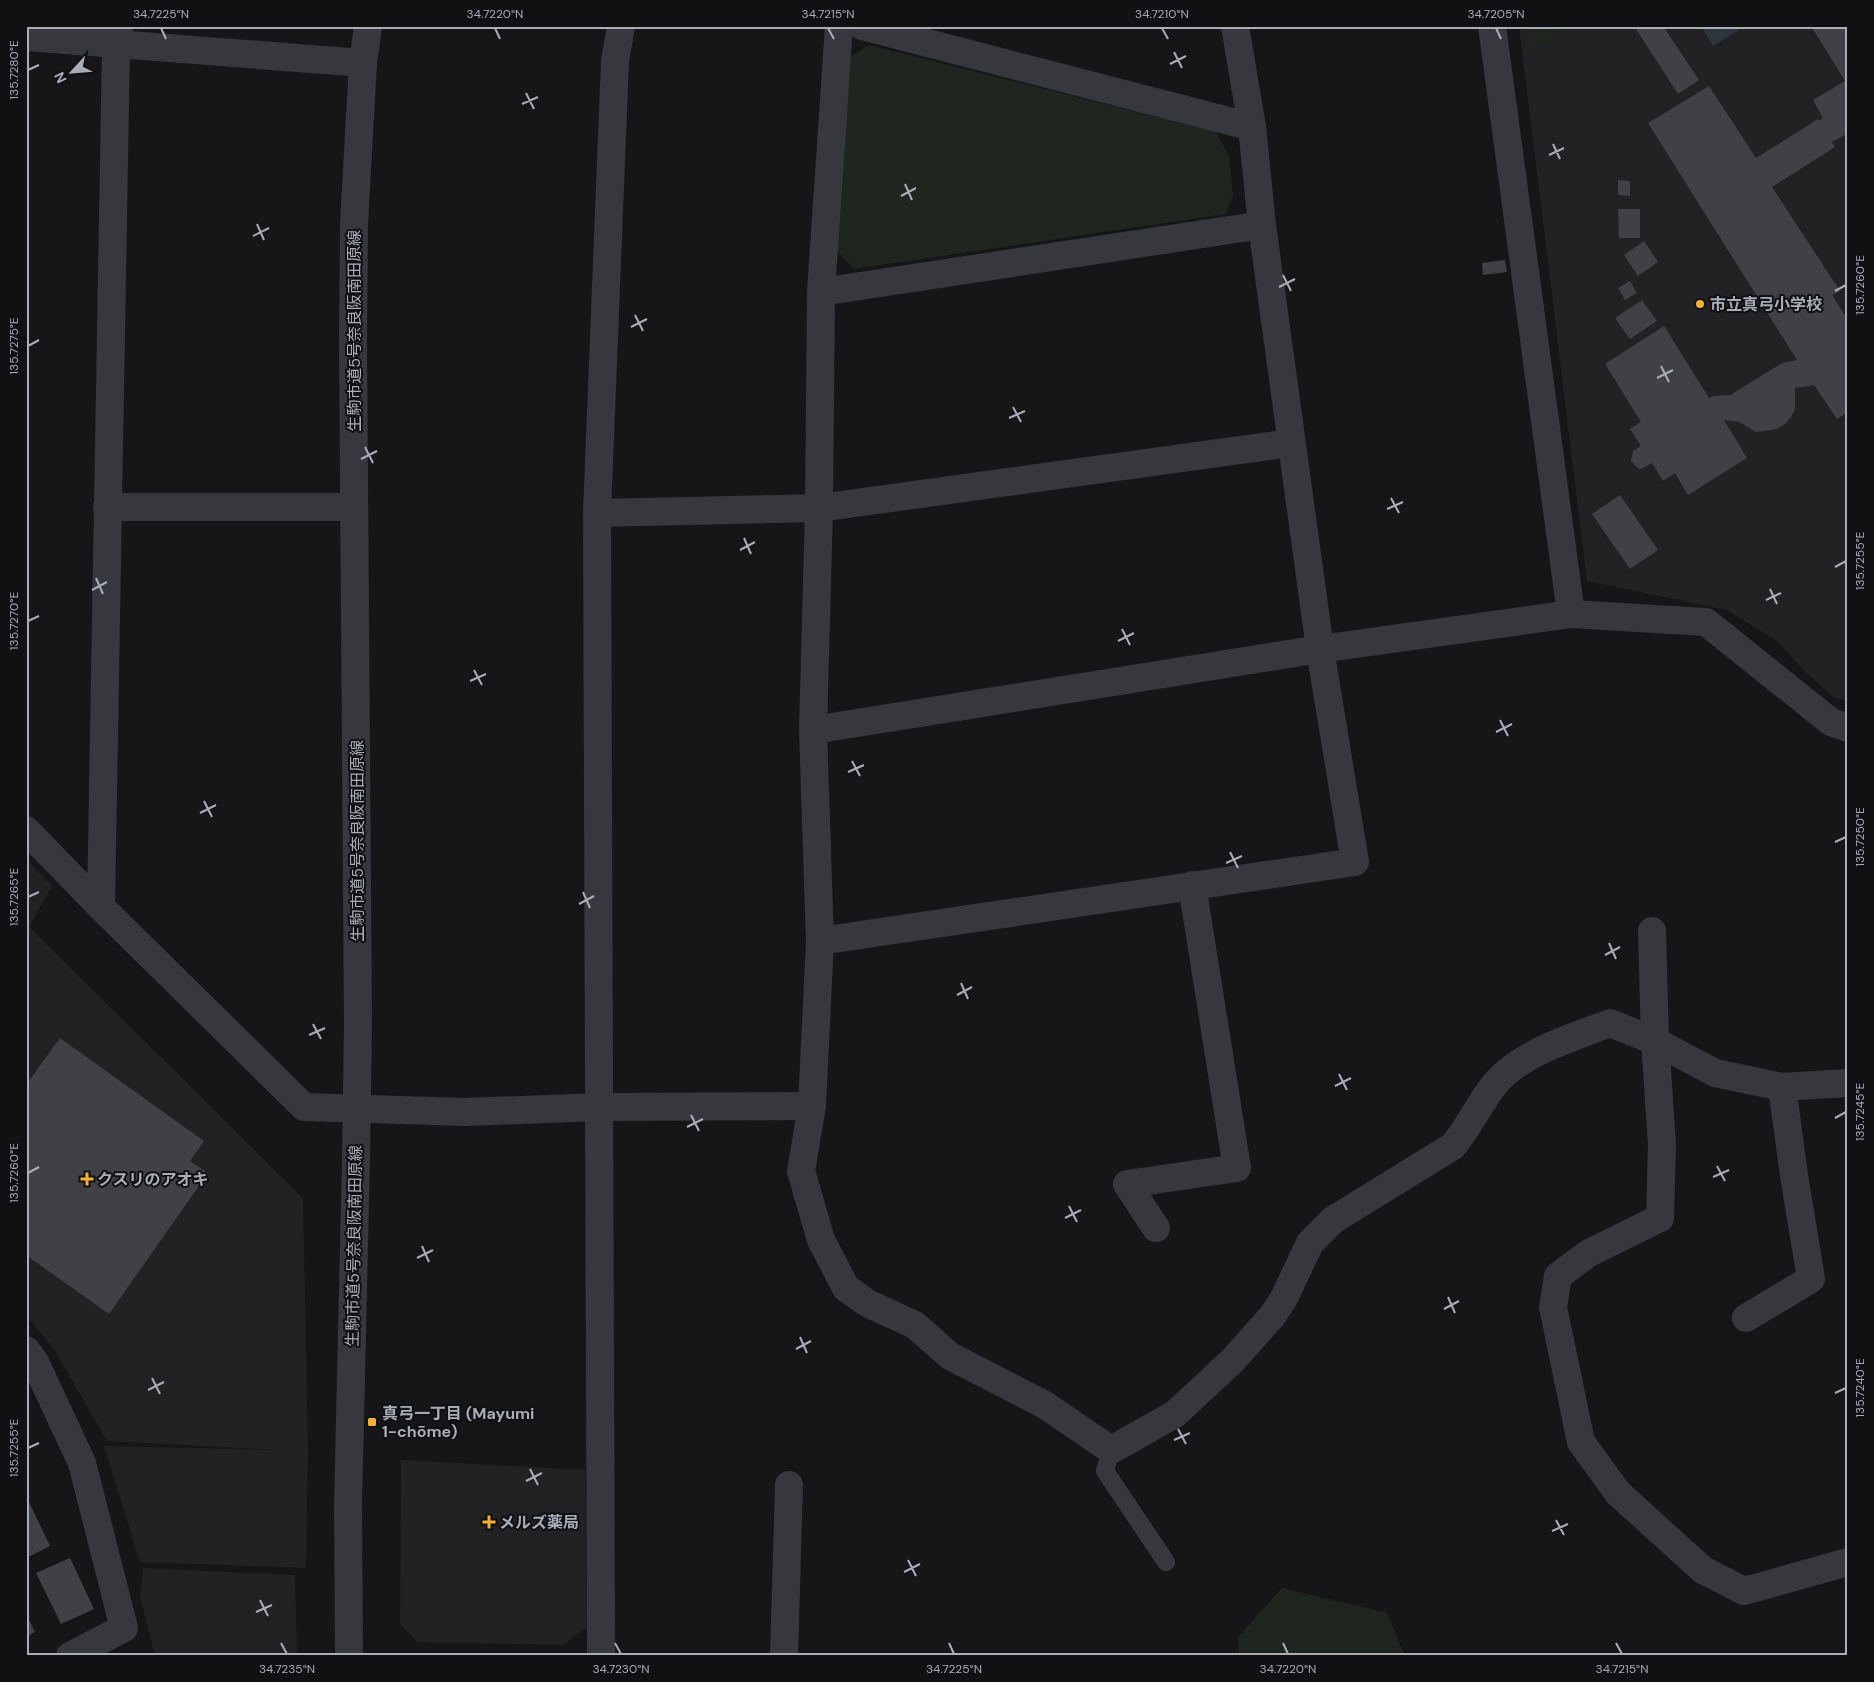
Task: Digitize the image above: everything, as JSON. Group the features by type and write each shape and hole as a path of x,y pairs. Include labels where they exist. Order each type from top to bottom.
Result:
{"street":[{"name":"生駒市道5号奈良阪南田原線","path":"348,1656 348,1505 358,1108 358,836 352,344 354,242 363,63 368,26"},
{"path":"601,1656 597,513 615,61 621,26"},
{"path":"839,26 821,292 819,508 813,730 820,940 812,1106 801,1171 821,1240 846,1288 867,1303 915,1325 950,1356 1045,1405 1111,1450 1175,1414 1226,1367 1274,1315 1310,1243 1333,1220 1453,1146 1465,1131 1495,1084 1514,1066 1547,1048 1610,1023 1655,1041 1715,1073 1782,1087 1848,1083"},
{"path":"862,26 1252,127"},
{"path":"820,940 1355,862 1320,649 1262,226 1252,127 1235,26"},
{"path":"1492,26 1571,614"},
{"path":"100,907 106,507 118,36"},
{"path":"26,37 118,36 363,63"},
{"path":"821,292 1262,226"},
{"path":"597,513 819,508 1292,443"},
{"path":"106,507 354,507"},
{"path":"813,730 1320,649 1571,614 1706,622 1831,722 1848,728"},
{"path":"26,830 100,907 304,1107 465,1112 600,1107 812,1106"},
{"path":"1156,1228 1127,1184 1237,1168 1192,885"},
{"path":"1652,931 1655,1041 1662,1145 1660,1218 1589,1253 1558,1276 1553,1307 1582,1442 1618,1493 1703,1570 1744,1591 1848,1562"},
{"path":"1746,1318 1811,1279 1782,1087"},
{"path":"26,1350 35,1362 82,1463 124,1628 70,1656"},
{"path":"784,1656 789,1485"}],"lane":[{"path":"1111,1450 1105,1471 1166,1562"}],"shaded area":[{"name":"市立真弓小学校","path":"1519,26 1848,26 1848,701 1833,697 1800,667 1778,642 1727,610 1587,581"},
{"path":"1529,26 1565,26 1532,54"},
{"path":"1701,26 1745,26 1713,46"},
{"path":"869,45 1216,132 1229,156 1233,195 1226,214 854,269 837,251 851,56"},
{"path":"26,859 52,886 29,927 303,1198 308,1451 306,1568 140,1562 104,1446 280,1450 107,1441 54,1349 26,1315"},
{"path":"401,1460 585,1470 586,1628 563,1645 418,1642 400,1624"},
{"path":"143,1568 295,1575 297,1656 155,1656 140,1597"},
{"path":"1282,1588 1387,1613 1405,1656 1239,1656 1238,1637"}],"building":[{"path":"1634,26 1663,26 1699,80 1678,94"},
{"path":"1811,26 1848,26 1848,133 1832,142 1835,147 1772,187 1840,291 1832,295 1848,320 1848,412 1837,419 1814,385 1795,388 1795,409 1785,424 1777,429 1756,432 1739,422 1724,420 1747,458 1688,495 1675,473 1663,481 1652,463 1639,469 1631,461 1633,451 1641,446 1630,429 1641,422 1605,364 1664,326 1709,398 1730,395 1782,363 1797,360 1648,123 1709,86 1756,158 1818,119 1819,121 1823,118 1813,100 1845,81"},
{"path":"1618,180 1630,181 1630,196 1618,195"},
{"path":"1618,209 1640,209 1640,238 1619,238"},
{"path":"1644,241 1658,262 1638,276 1624,255"},
{"path":"1505,260 1507,272 1483,275 1482,263"},
{"path":"1630,281 1637,293 1625,300 1618,288"},
{"path":"1642,300 1657,321 1630,339 1615,318"},
{"path":"1620,495 1658,550 1630,569 1592,514"},
{"path":"60,1038 204,1141 190,1161 208,1173 109,1314 26,1255 26,1085"},
{"path":"28,1500 50,1546 26,1558 26,1501"},
{"path":"70,1558 94,1609 61,1624 36,1573"},
{"path":"26,1614 35,1632 26,1637"}],"place":[{"name":"市立真弓小学校","path":"1700,304"},
{"name":"クスリのアオキ","path":"87,1179"},
{"name":"真弓一丁目 (Mayumi 1-chōme)","path":"372,1422"},
{"name":"メルズ薬局","path":"489,1522"}]}
